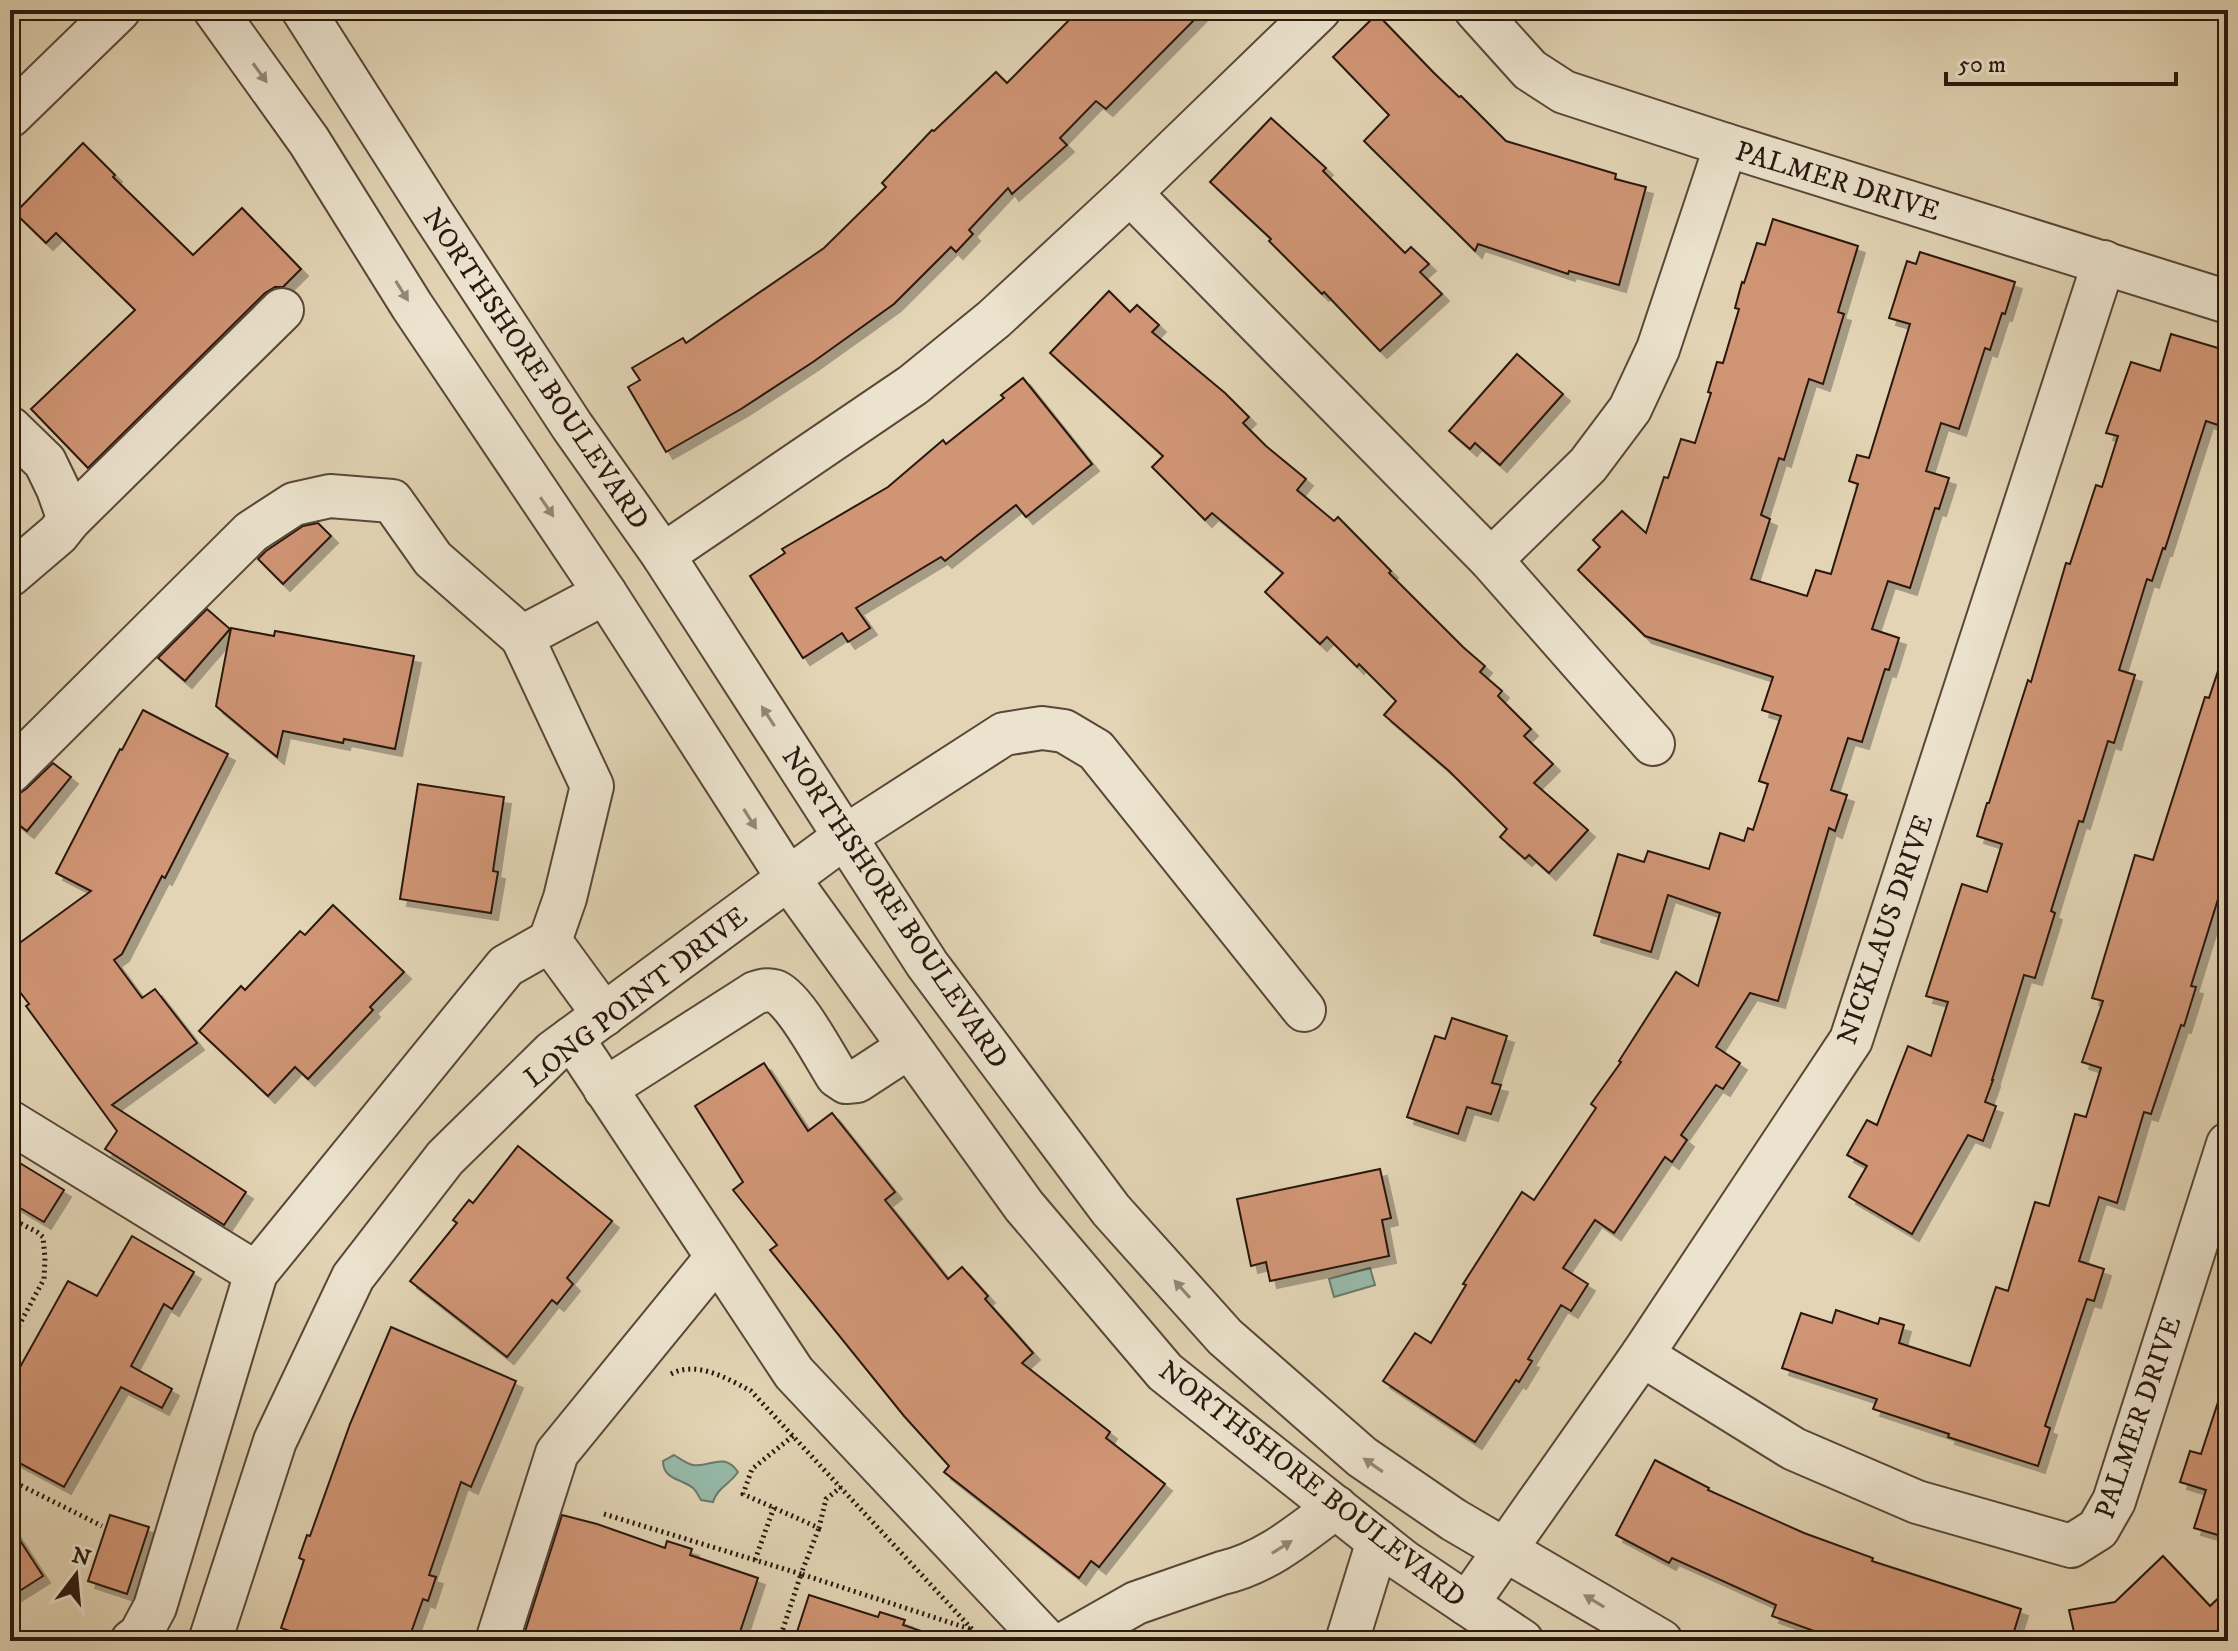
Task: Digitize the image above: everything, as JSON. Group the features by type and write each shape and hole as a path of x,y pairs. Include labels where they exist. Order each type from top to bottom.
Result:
{"street":[{"path":"10,116 119,10"},
{"name":"NORTHSHORE BOULEVARD","path":"215,10 309,141 412,306 605,593 788,878 1024,1206 1165,1372 1403,1561 1522,1641"},
{"name":"NORTHSHORE BOULEVARD","path":"303,10 572,426 663,555 927,964 1102,1198 1225,1337 1362,1457 1454,1520 1661,1641"},
{"path":"663,555 913,385 994,319 1319,10"},
{"name":"PALMER DRIVE","path":"1476,10 1530,70 1564,92 2228,302"},
{"path":"1491,560 1588,465 1630,409 1658,349 1726,145"},
{"path":"1130,193 1491,560 1653,744"},
{"name":"NICKLAUS DRIVE","path":"1467,1604 1642,1355 1851,1040 2104,262"},
{"path":"10,575 58,534 282,310"},
{"path":"10,428 45,462 69,520"},
{"path":"10,772 251,532 294,504 330,496 392,501 433,559 522,637 592,786 565,898 550,941 506,966 256,1273 155,1607 140,1635 132,1641"},
{"path":"522,637 605,593"},
{"name":"LONG POINT DRIVE","path":"210,1641 275,1441 353,1277 445,1158 553,1052 846,836 1004,734 1042,728 1064,731 1096,750 1304,1010"},
{"path":"550,941 588,1026 605,1089 794,1373 1046,1641"},
{"path":"605,1089 755,993 765,990 776,991 789,1000 837,1076 846,1082 857,1081 909,1047"},
{"path":"10,1122 256,1273"},
{"name":"PALMER DRIVE","path":"1642,1355 1794,1449 1917,1502 2071,1546 2098,1529 2114,1501 2228,1144"},
{"path":"497,1641 557,1453 717,1257"},
{"path":"1069,1641 1136,1603 1236,1570 1282,1548 1336,1507"},
{"path":"1347,1641 1378,1541"}],"path":[{"path":"10,1218 43,1237 45,1258 44,1279 10,1342"},
{"path":"668,1375 676,1371 700,1369 751,1391 983,1641"},
{"path":"793,1436 752,1469 743,1494 819,1528"},
{"path":"10,1480 102,1526"},
{"path":"779,1641 819,1528 826,1499 841,1487"},
{"path":"755,1560 774,1507"},
{"path":"604,1514 975,1631"}],"shaded area":[{"path":"1370,1268 1375,1285 1334,1297 1329,1279"},
{"path":"674,1455 693,1465 727,1462 738,1472 717,1493 713,1502 701,1500 693,1488 666,1472 663,1461"}],"building":[{"path":"1079,10 1204,10 1106,109 1096,101 1060,138 1067,145 1012,194 1008,188 969,230 973,234 956,252 951,247 894,304 741,409 666,452 628,387 640,380 632,368 683,338 686,343 824,248 886,187 882,183 932,130 996,72 1007,83"},
{"path":"1377,14 1506,141 1616,174 1615,179 1646,187 1619,285 1569,271 1568,274 1478,244 1475,251 1364,141 1389,115 1333,57"},
{"path":"1271,118 1326,168 1323,171 1405,253 1411,247 1429,264 1420,272 1442,294 1380,351 1324,292 1322,294 1269,241 1271,239 1210,182"},
{"path":"83,143 115,175 113,177 193,255 242,208 301,269 283,287 275,287 265,293 88,468 31,409 135,310 56,233 46,243 15,213"},
{"path":"1773,219 1858,246 1838,312 1844,314 1823,384 1809,379 1784,460 1779,458 1761,515 1770,519 1751,579 1807,596 1816,570 1831,574 1858,484 1849,481 1857,455 1869,458 1910,324 1889,318 1907,261 1916,264 1920,252 2015,282 1990,350 1985,348 1959,429 1941,423 1926,471 1949,478 1939,509 1935,508 1910,588 1888,581 1872,629 1899,638 1889,670 1885,669 1862,742 1848,738 1831,790 1847,795 1835,831 1829,828 1778,1001 1750,993 1716,1047 1740,1063 1723,1089 1716,1085 1681,1135 1687,1140 1672,1162 1665,1157 1614,1233 1595,1220 1563,1268 1588,1284 1571,1311 1561,1305 1528,1359 1532,1361 1519,1382 1516,1380 1475,1442 1383,1381 1415,1333 1431,1343 1466,1285 1463,1284 1522,1192 1534,1200 1596,1108 1591,1104 1621,1062 1676,972 1698,986 1720,913 1668,895 1651,952 1594,935 1618,854 1644,862 1648,851 1709,869 1720,833 1744,841 1748,828 1753,830 1768,784 1759,781 1781,716 1762,710 1773,677 1645,636 1578,570 1600,547 1593,540 1622,511 1646,533 1664,477 1668,478 1681,439 1695,443 1717,362 1723,363 1739,309 1735,308 1742,282 1757,243 1765,245"},
{"path":"1109,291 1130,312 1137,305 1159,325 1152,332 1225,393 1249,417 1243,423 1306,479 1297,490 1334,521 1338,517 1391,571 1389,573 1485,666 1480,672 1502,691 1498,696 1531,729 1524,736 1553,764 1534,783 1588,830 1549,873 1529,855 1525,859 1500,837 1507,829 1449,771 1384,715 1396,701 1359,664 1357,667 1327,637 1320,644 1265,592 1283,573 1212,513 1205,520 1152,467 1163,456 1050,353"},
{"path":"2171,334 2228,351 2228,405 2221,426 2206,421 2165,549 2152,581 2147,579 2119,670 2135,675 2114,743 2108,741 2083,822 2079,821 2051,911 2055,913 2035,978 2024,975 1985,1102 1996,1106 1983,1141 1968,1135 1912,1234 1849,1197 1867,1166 1847,1155 1867,1120 1877,1125 1908,1046 1931,1056 1948,1002 1926,996 1962,884 1987,892 2002,844 1977,836 2028,680 2031,682 2066,563 2070,564 2096,485 2102,487 2118,436 2106,433 2131,362 2160,371"},
{"path":"1517,354 1563,394 1500,465 1475,443 1470,449 1449,431"},
{"path":"1023,378 1092,464 1026,517 1016,505 945,561 941,557 856,608 870,628 848,642 842,633 803,658 750,576 785,553 782,549 888,487 943,440 946,444 1004,398 1001,395"},
{"path":"318,523 331,536 283,584 258,559 303,526"},
{"path":"207,609 230,629 185,681 158,658"},
{"path":"231,628 274,636 275,631 414,656 395,749 283,731 277,757 216,706"},
{"path":"2223,656 2228,656 2228,867 2191,986 2196,987 2184,1026 2181,1025 2151,1114 2144,1112 2117,1203 2099,1197 2079,1261 2104,1269 2094,1301 2087,1299 2045,1426 2050,1428 2038,1466 1873,1409 1877,1399 1782,1368 1801,1313 1832,1323 1836,1310 1878,1324 1880,1318 1904,1325 1899,1343 1970,1366 1996,1287 2008,1291 2035,1202 2049,1206 2075,1114 2086,1117 2101,1068 2082,1062 2103,1001 2092,998 2135,855 2153,860 2205,697 2209,698"},
{"path":"143,710 228,754 165,878 162,876 122,954 114,960 142,998 155,989 197,1043 112,1105 246,1192 224,1225 105,1149 117,1131 26,1006 29,1004 10,979 10,950 91,891 56,873"},
{"path":"53,763 71,777 27,831 10,818 10,795 17,795 26,789"},
{"path":"418,784 504,797 493,871 498,872 491,913 400,899"},
{"path":"333,905 404,972 308,1079 295,1067 268,1096 199,1031 241,986 245,990 300,931 305,935"},
{"path":"1452,1018 1507,1036 1492,1083 1501,1085 1491,1114 1467,1107 1458,1134 1407,1117 1435,1036 1445,1039"},
{"path":"764,1063 808,1131 832,1113 895,1192 885,1200 948,1279 962,1267 988,1296 985,1299 1033,1353 1022,1363 1110,1432 1106,1438 1165,1484 1099,1567 1091,1561 1079,1578 944,1472 949,1466 904,1416 770,1250 777,1245 733,1190 743,1182 695,1106"},
{"path":"518,1146 612,1221 567,1278 573,1284 557,1304 552,1300 507,1357 410,1281 457,1223 453,1220 469,1200 473,1203"},
{"path":"10,1157 64,1190 44,1222 10,1202"},
{"path":"1380,1169 1391,1218 1382,1220 1389,1256 1270,1281 1266,1262 1251,1266 1237,1199"},
{"path":"132,1236 194,1272 172,1309 164,1304 131,1366 172,1389 162,1408 121,1387 64,1487 10,1458 10,1385 68,1281 97,1296"},
{"path":"391,1327 516,1381 471,1487 461,1482 429,1575 436,1577 428,1601 423,1599 408,1641 318,1641 281,1628 304,1560 299,1558 307,1535 310,1536 350,1424"},
{"path":"2223,1387 2228,1388 2228,1538 2194,1528 2206,1490 2180,1482 2190,1451 2201,1454"},
{"path":"1655,1460 1708,1490 1804,1533 1873,1558 1872,1561 2021,1609 2011,1641 1842,1641 1772,1616 1776,1605 1672,1558 1669,1563 1616,1535"},
{"path":"110,1515 149,1527 127,1594 88,1581"},
{"path":"562,1515 665,1548 667,1541 692,1549 690,1555 758,1578 737,1641 522,1641"},
{"path":"10,1525 43,1576 10,1597"},
{"path":"2163,1556 2210,1606 2228,1589 2228,1624 2210,1641 2076,1641 2069,1610 2115,1602"},
{"path":"809,1595 878,1617 880,1612 905,1620 903,1625 936,1636 935,1641 794,1641"}]}
